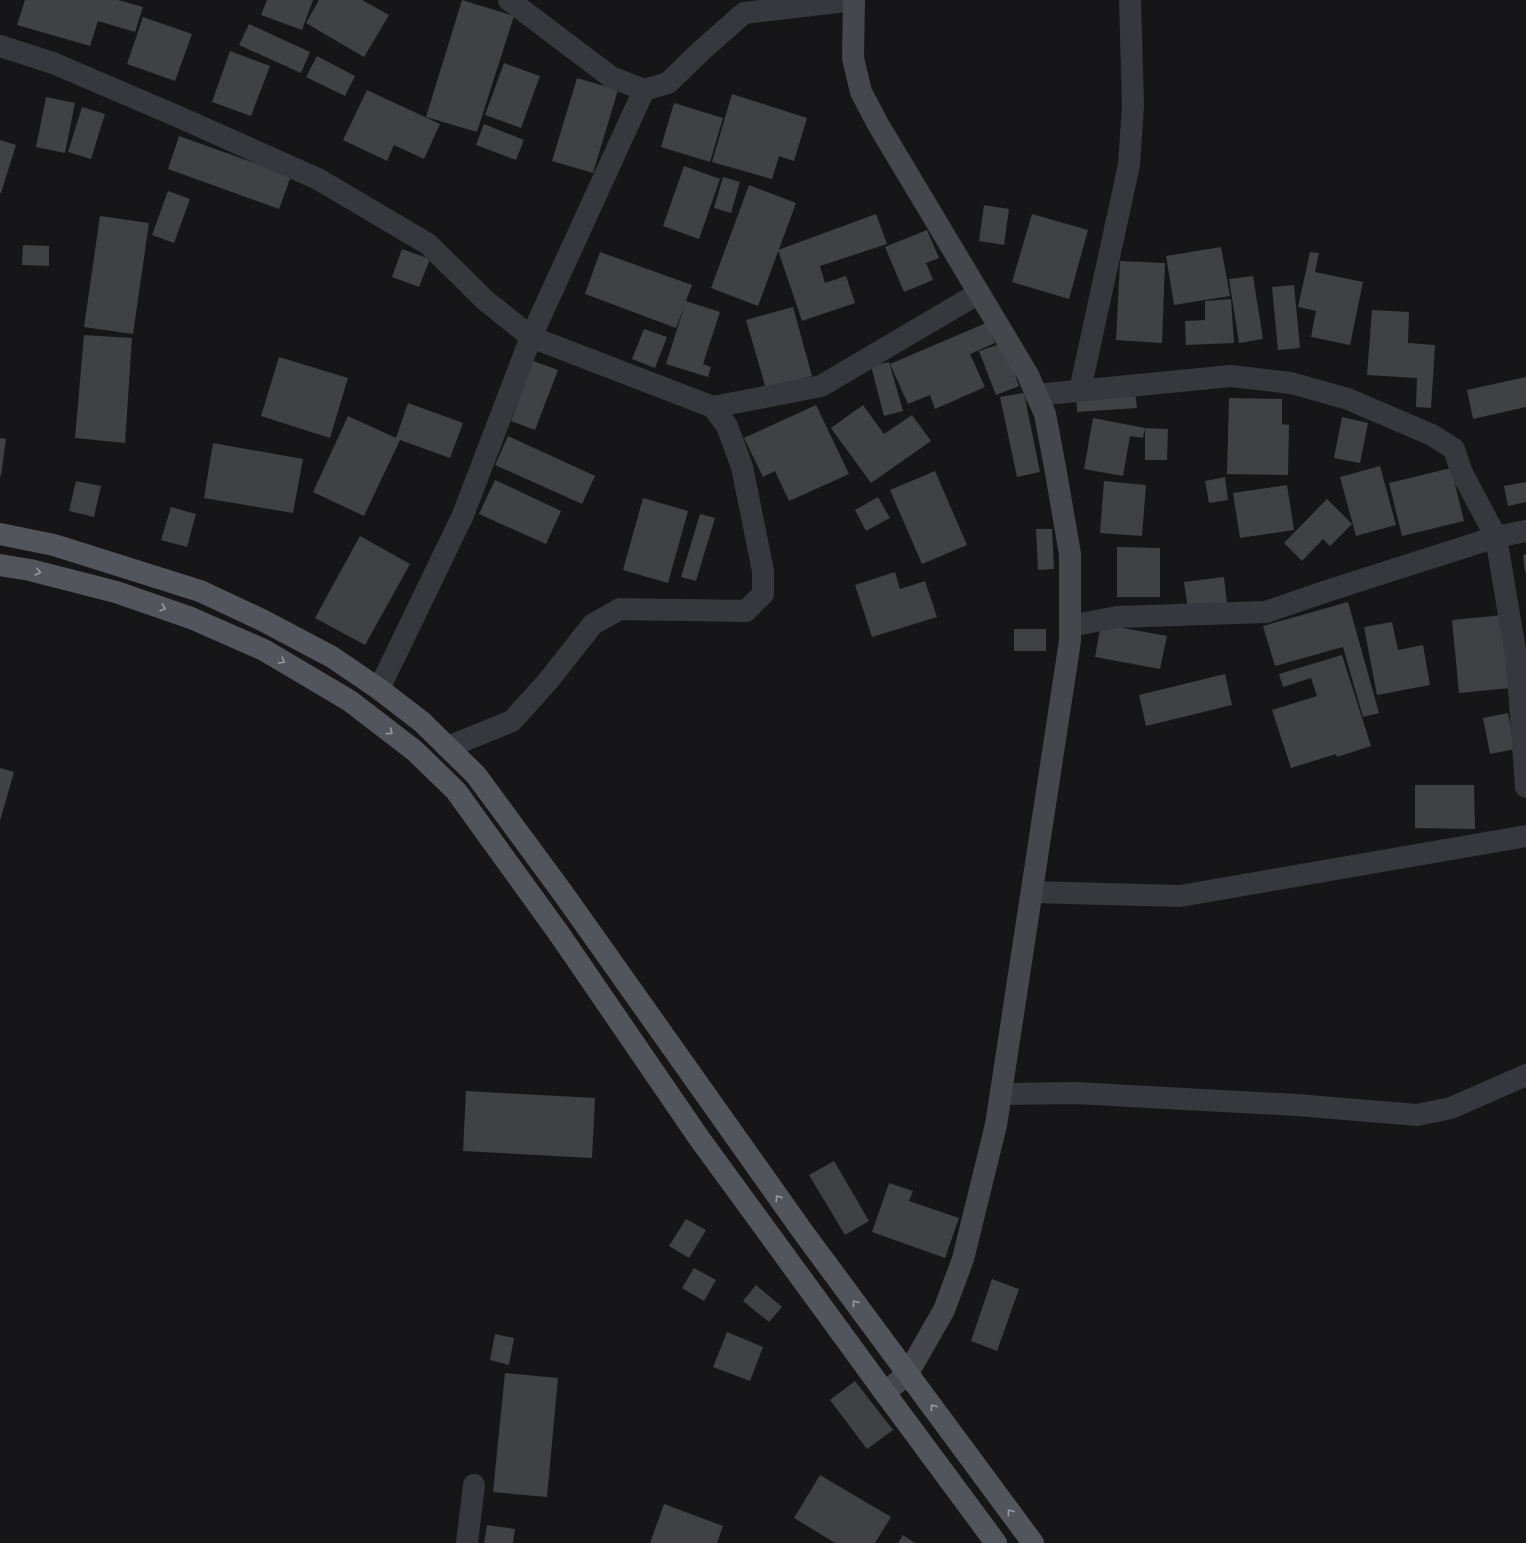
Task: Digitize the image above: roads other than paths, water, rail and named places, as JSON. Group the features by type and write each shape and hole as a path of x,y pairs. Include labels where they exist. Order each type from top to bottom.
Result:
{"main road":[{"path":"0,534 54,545 200,591 262,620 332,657 380,689 422,722 448,747 476,775 565,896 803,1232 1033,1543"},
{"path":"0,565 30,570 116,592 191,618 264,650 350,701 415,751 456,791 560,935 700,1138 996,1543"}],"street":[{"path":"509,0 611,77 644,90 668,83 744,13 854,0 853,58 862,92 879,126 1028,375 1044,414 1056,467 1070,554 1070,641 1002,1094 996,1125 963,1259 944,1310 908,1373 885,1393"},
{"path":"1080,390 1129,165 1133,106 1130,0"},
{"path":"0,46 52,63 179,117 318,179 428,244 486,301 531,337 713,407 821,386 979,293"},
{"path":"380,689 463,515 531,337 644,90"},
{"path":"1036,395 1231,376 1291,383 1348,399 1432,434 1454,449 1462,473 1496,537 1517,662 1526,786"},
{"path":"448,747 512,721 548,681 594,624 620,609 701,609 746,611 763,594 763,571 742,467 727,426 713,407"},
{"path":"1070,626 1117,617 1266,612 1496,537 1526,531"},
{"path":"1032,892 1180,896 1526,836"},
{"path":"1002,1094 1084,1093 1417,1115 1451,1108 1526,1075"},
{"path":"467,1543 474,1486"}]}
